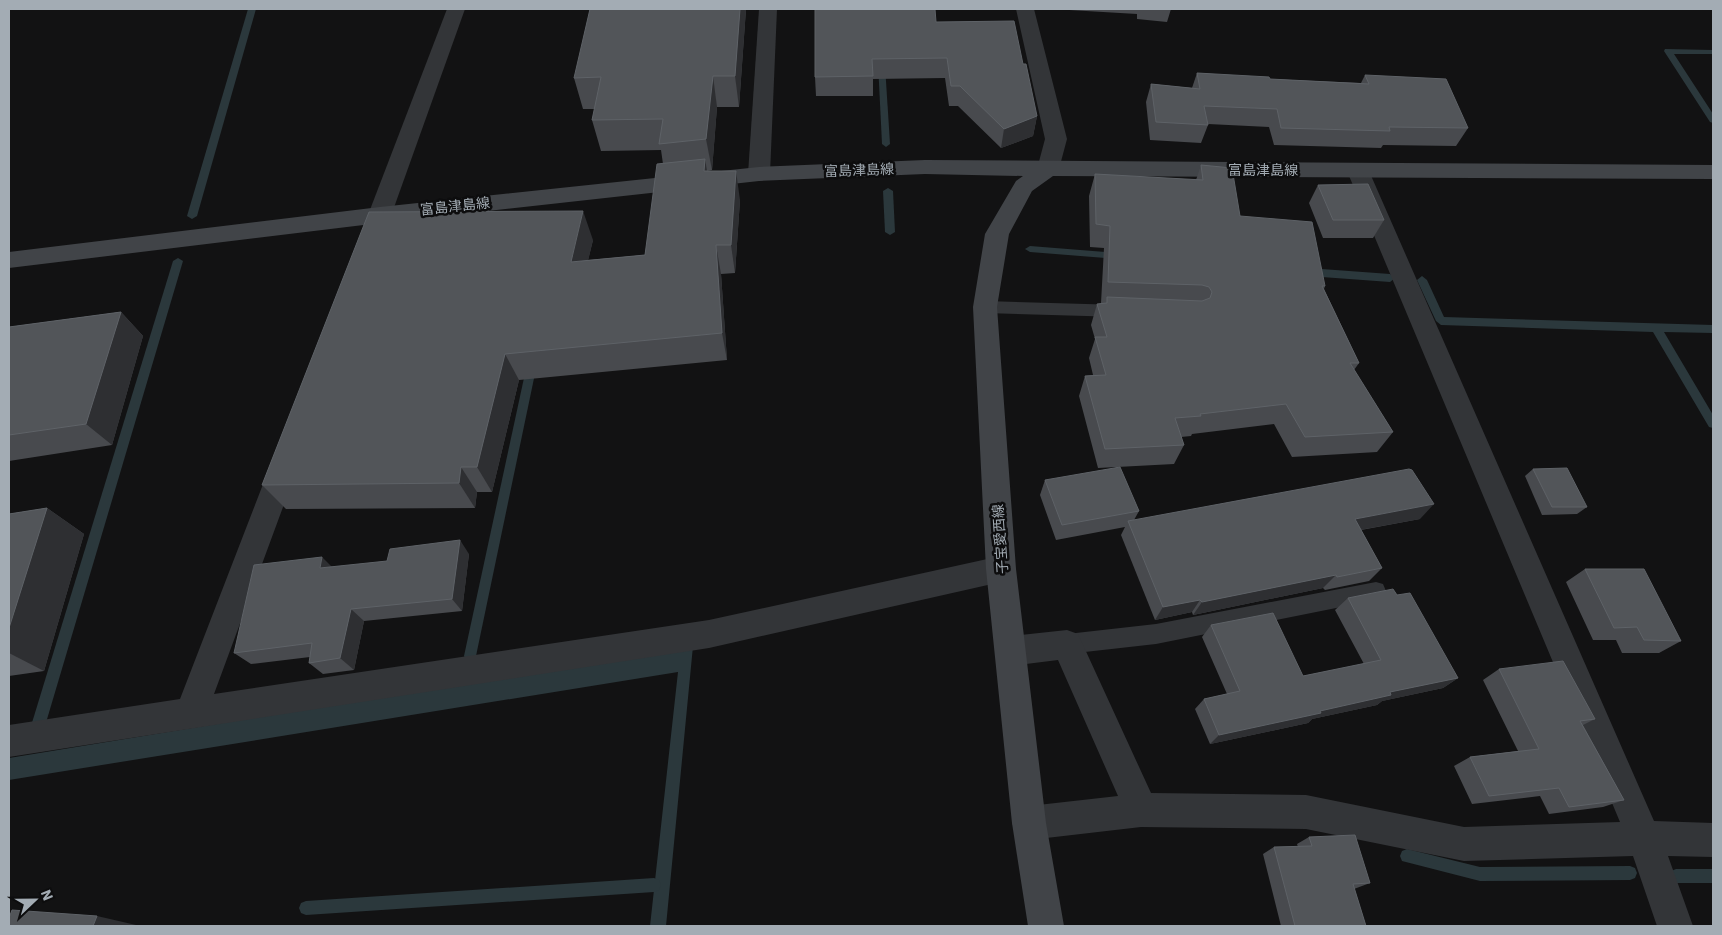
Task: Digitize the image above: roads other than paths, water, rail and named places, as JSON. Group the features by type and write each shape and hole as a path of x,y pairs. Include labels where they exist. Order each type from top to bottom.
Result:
{"main road":[{"name":"富島津島線","path":"9,260 380,214 759,174 925,167 1713,172"},
{"name":"子宝愛西線","path":"1046,926 1029,822 1001,568 985,307 997,234 1024,186 1048,169"}],"street":[{"path":"362,261 456,9"},
{"path":"759,174 768,9"},
{"path":"1025,9 1056,139 1048,169"},
{"path":"1358,171 1644,838 1676,926"},
{"path":"191,712 296,436"},
{"path":"9,742 191,712 709,634 1001,568"},
{"path":"1011,651 1067,644 1141,810"},
{"path":"1029,822 1141,810 1306,812 1464,844 1644,838 1713,840"}],"lane":[{"path":"985,307 1134,312"},
{"path":"1067,644 1156,634 1376,591"}],"waterway":[{"path":"192,216 252,9"},
{"path":"1713,52 1668,51 1713,120"},
{"path":"881,65 886,144"},
{"path":"888,191 890,232"},
{"path":"1030,249 1118,256"},
{"path":"38,726 178,261"},
{"path":"1308,272 1390,278"},
{"path":"1422,280 1441,321 1656,328"},
{"path":"1656,328 1713,329"},
{"path":"1656,328 1713,424"},
{"path":"470,656 532,364"},
{"path":"1407,856 1480,874 1630,873"},
{"path":"1676,876 1713,876"},
{"path":"306,908 654,885"}]}
